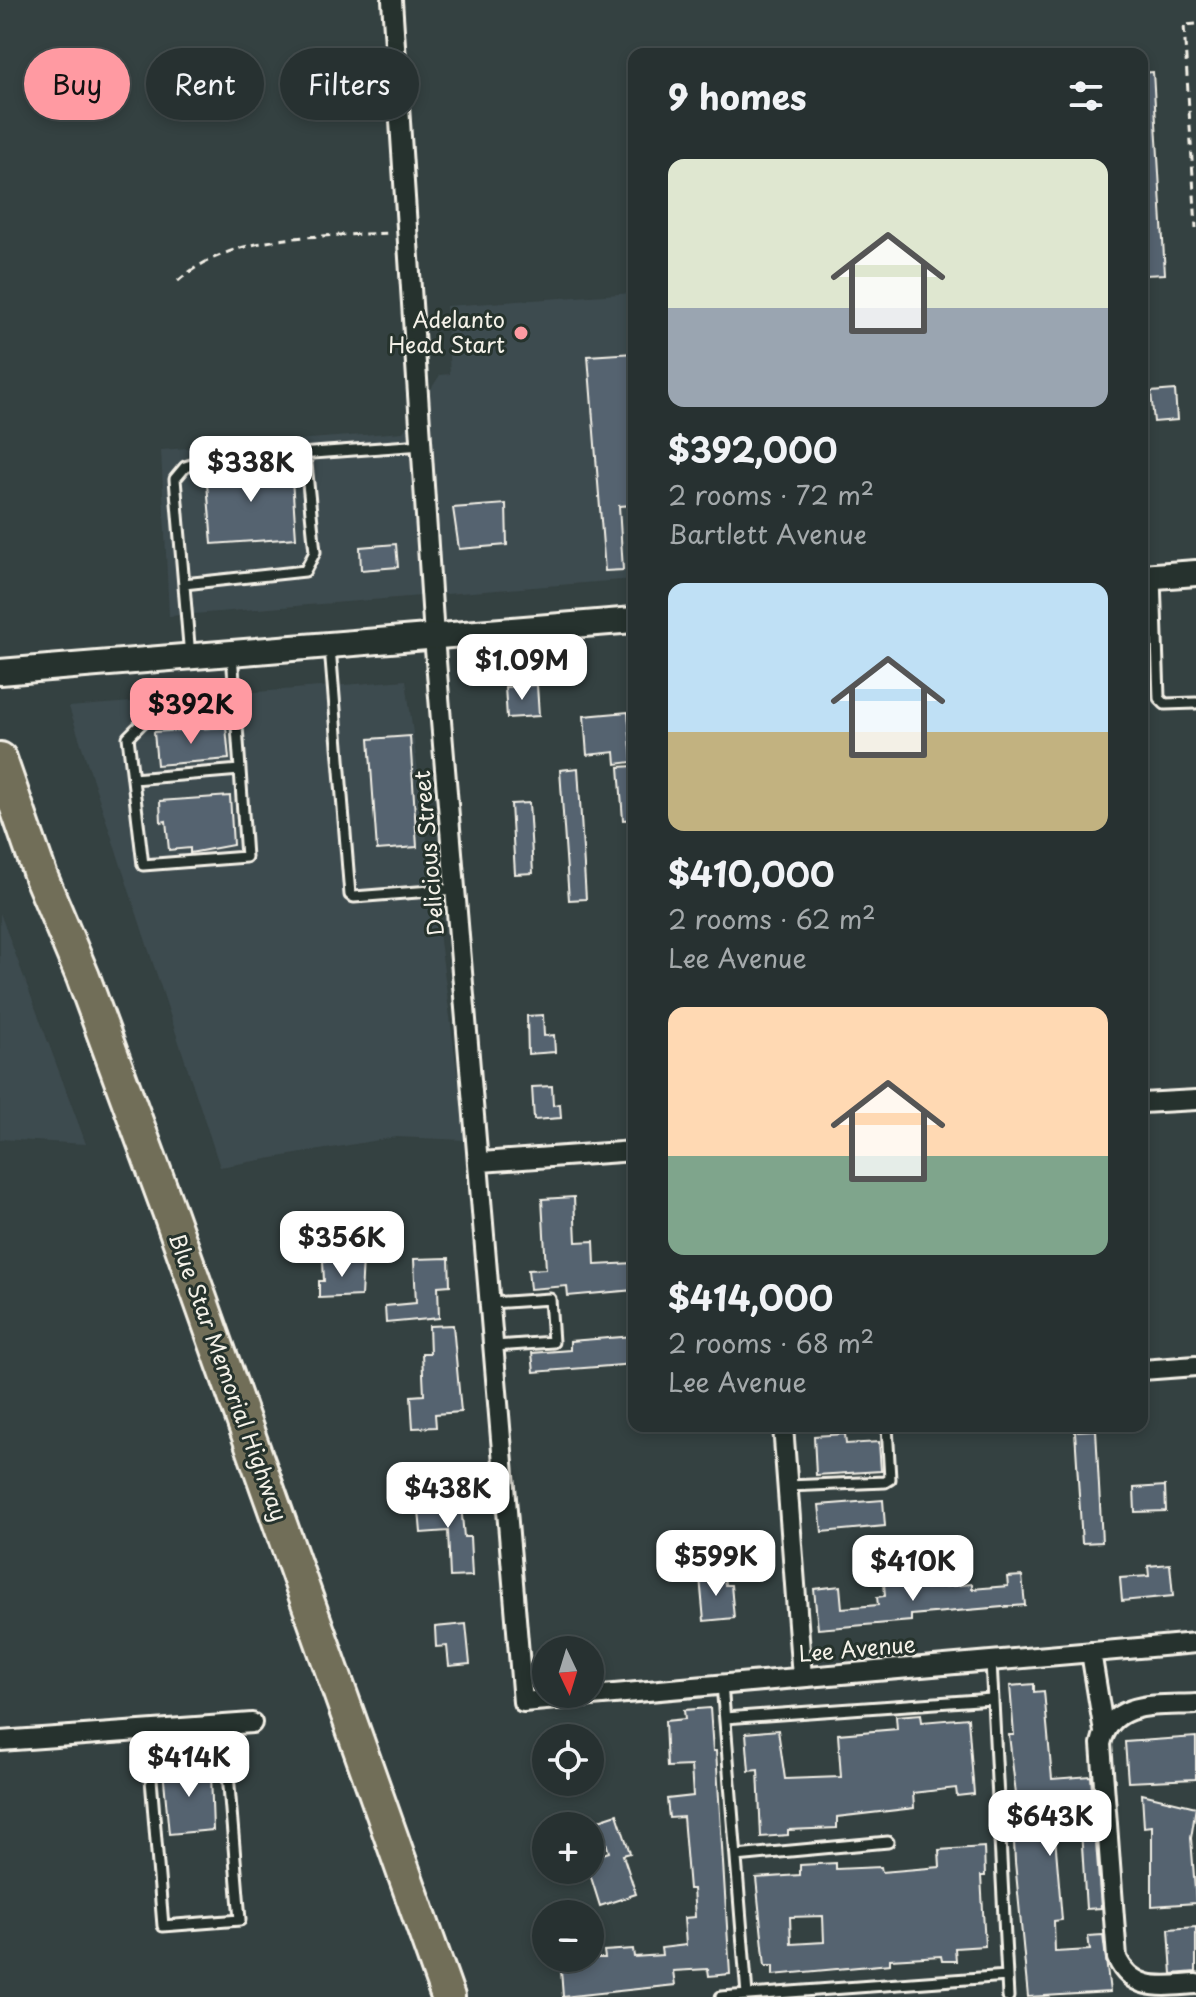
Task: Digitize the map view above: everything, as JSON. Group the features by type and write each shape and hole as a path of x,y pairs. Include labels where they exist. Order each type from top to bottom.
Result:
{"highway":[{"name":"Blue Star Memorial Highway","path":"0,759 41,877 83,977 170,1214 448,1997"}],"street":[{"name":"Delicious Street","path":"392,0 434,637 481,1162 523,1702"},
{"path":"1148,576 1196,573"},
{"path":"0,672 628,621"},
{"path":"1148,1103 1196,1100"},
{"path":"481,1162 628,1151"},
{"path":"1148,1370 1196,1366"},
{"path":"784,1432 802,1677"},
{"name":"Lee Avenue","path":"523,1702 1196,1643"},
{"path":"1091,1652 1104,1732"},
{"path":"1196,1704 1131,1708 1114,1716 1101,1744 1117,1958 1128,1976 1138,1983 1149,1986 1196,1984"},
{"path":"0,1741 252,1723"}],"lane":[{"path":"190,657 175,479 185,467 204,461 422,445"},
{"path":"184,584 305,571 313,563 315,552 305,454"},
{"path":"1148,576 1159,698 1165,704 1196,703"},
{"path":"330,646 350,895 456,889"},
{"path":"232,653 246,857 143,865 128,737 144,721 236,712"},
{"path":"133,779 240,770"},
{"path":"491,1303 550,1299 553,1342 495,1346"},
{"path":"788,1486 885,1482 890,1479 887,1432"},
{"path":"991,1661 1008,1997"},
{"path":"722,1684 747,1995"},
{"path":"725,1718 992,1699"},
{"path":"147,1730 163,1926 240,1920 224,1725"},
{"path":"736,1856 888,1842"},
{"path":"721,1997 1007,1976"}],"path":[{"path":"1196,24 1184,25 1196,228"},
{"path":"178,281 199,263 285,239 409,232"}],"shaded area":[{"path":"628,293 628,579 169,616 161,450 403,432 440,375 450,374 446,306"},
{"path":"406,680 466,1140 396,1137 220,1167 69,707"},
{"path":"0,913 86,1144 0,1139"}],"building":[{"path":"1148,72 1153,72 1165,274 1148,275"},
{"path":"628,353 628,505 619,506 623,570 605,571 588,356"},
{"path":"1175,390 1177,420 1154,422 1151,392"},
{"path":"291,464 296,538 212,544 206,471"},
{"path":"506,504 507,545 459,549 453,508"},
{"path":"396,544 398,567 361,570 360,547"},
{"path":"537,685 539,716 507,718 505,687"},
{"path":"628,712 628,762 616,764 615,752 587,755 584,716"},
{"path":"226,727 229,759 157,765 154,732"},
{"path":"410,736 417,847 377,850 369,739"},
{"path":"628,766 628,820 623,820 619,767"},
{"path":"578,768 586,899 569,900 560,770"},
{"path":"230,796 233,845 190,853 190,848 169,850 166,821 161,822 160,801"},
{"path":"529,803 533,873 515,874 511,804"},
{"path":"543,1015 544,1036 554,1035 555,1052 528,1054 527,1016"},
{"path":"552,1086 553,1105 560,1104 561,1118 534,1120 532,1087"},
{"path":"574,1197 576,1242 594,1241 595,1265 628,1263 628,1291 568,1296 567,1286 530,1289 528,1270 546,1269 542,1199"},
{"path":"449,1258 450,1285 438,1286 439,1318 386,1323 385,1306 416,1303 414,1259"},
{"path":"363,1259 361,1296 319,1298 319,1281 324,1281 323,1261"},
{"path":"453,1325 461,1412 435,1414 436,1427 413,1428 411,1396 424,1395 422,1353 430,1353 429,1326"},
{"path":"628,1336 628,1364 534,1372 532,1353 570,1350 570,1341"},
{"path":"1075,1432 1096,1432 1102,1542 1082,1543"},
{"path":"845,1434 846,1444 879,1442 881,1471 816,1475 814,1436"},
{"path":"1165,1486 1166,1511 1135,1512 1134,1488"},
{"path":"460,1494 464,1537 470,1537 472,1576 450,1577 448,1531 421,1533 418,1498"},
{"path":"883,1500 885,1526 822,1532 819,1505"},
{"path":"1170,1564 1173,1596 1122,1601 1120,1578 1149,1576 1148,1566"},
{"path":"724,1575 725,1585 731,1585 734,1618 704,1621 700,1577"},
{"path":"1022,1576 1025,1605 911,1615 911,1621 818,1629 814,1589 840,1586 842,1608 878,1605 877,1597 885,1596 884,1582 908,1580 909,1590 972,1584 972,1589 1008,1586 1007,1577"},
{"path":"466,1624 470,1664 449,1666 447,1646 436,1647 435,1627"},
{"path":"1034,1684 1034,1692 1044,1691 1052,1779 1091,1776 1101,1908 1086,1909 1079,1798 1052,1801 1062,1920 1054,1921 1055,1952 1090,1950 1088,1936 1103,1935 1110,1992 1028,1997 1015,1862 1013,1821 1019,1820 1009,1735 1014,1735 1010,1686"},
{"path":"710,1708 713,1751 716,1751 730,1974 709,1976 708,1969 673,1971 675,1985 563,1997 561,1972 604,1972 604,1951 633,1949 634,1957 662,1955 661,1948 686,1945 684,1918 695,1917 693,1889 689,1889 683,1817 669,1818 667,1799 693,1796 691,1766 667,1767 665,1721 685,1719 684,1710"},
{"path":"921,1714 922,1722 968,1718 974,1794 957,1796 956,1788 913,1793 914,1808 837,1817 837,1828 788,1830 788,1835 761,1837 758,1770 749,1771 746,1733 778,1730 785,1779 841,1777 838,1734 897,1729 896,1716"},
{"path":"1196,1737 1196,1779 1128,1782 1125,1742"},
{"path":"207,1765 208,1773 211,1773 213,1830 169,1834 163,1769"},
{"path":"1142,1794 1196,1807 1191,1838 1196,1903 1152,1906 1152,1826 1144,1827"},
{"path":"617,1814 630,1853 623,1855 636,1894 604,1905 604,1900 598,1900 593,1884 604,1884 604,1854 609,1852 604,1836 604,1818"},
{"path":"984,1847 985,1876 981,1876 985,1946 955,1948 956,1961 942,1961 941,1956 890,1959 890,1964 773,1975 773,1966 765,1966 756,1878 800,1875 800,1865 836,1863 836,1869 881,1867 882,1872 940,1867 939,1850","holes":["823,1916 824,1942 791,1944 790,1917"]},
{"path":"1196,1927 1196,1972 1172,1974 1169,1929"}],"place":[{"name":"Adelanto Head Start","path":"521,333"}]}
